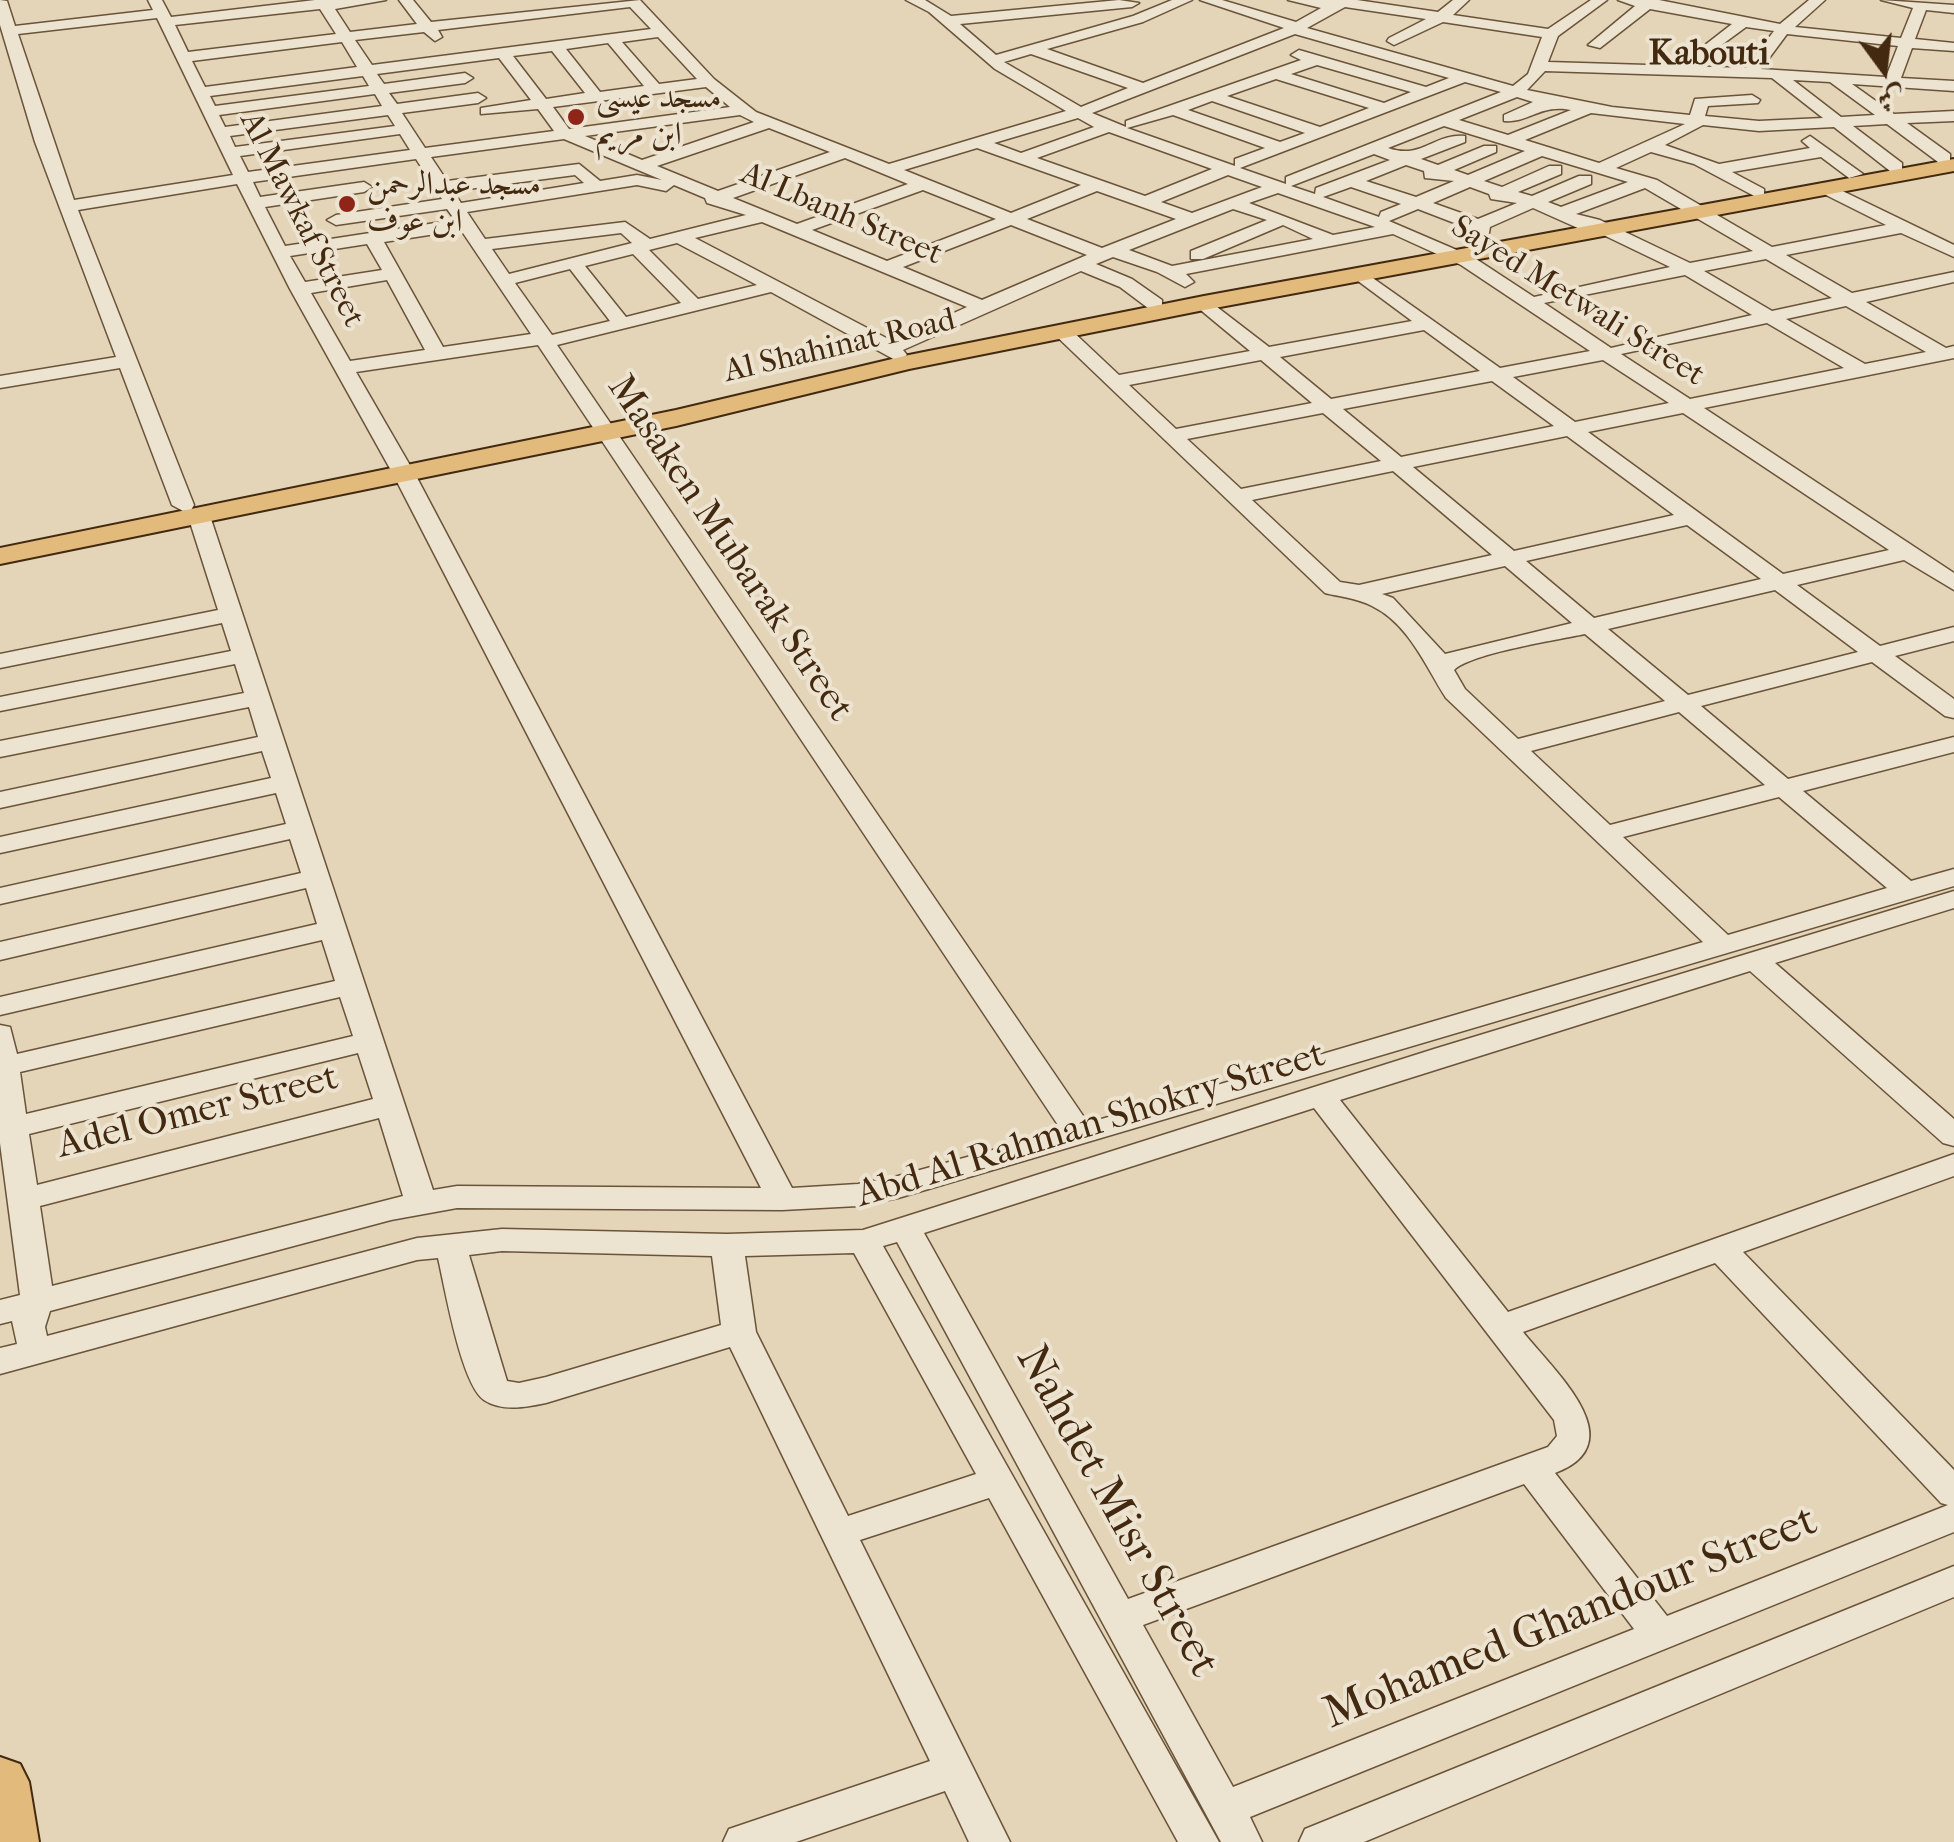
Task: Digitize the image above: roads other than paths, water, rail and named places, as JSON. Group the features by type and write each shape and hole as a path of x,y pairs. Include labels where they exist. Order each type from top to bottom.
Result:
{"highway":[{"path":"0,1782 10,1842"}],"main road":[{"path":"1694,208 1856,174 1951,159"},
{"path":"1694,208 1826,188 1951,159"},
{"name":"Al Shahinat Road","path":"0,540 226,506 1062,332 1203,299 1694,208"},
{"name":"Al Shahinat Road","path":"606,428 895,352 1156,304 1203,299"},
{"name":"Al Shahinat Road","path":"0,556 192,512"}],"street":[{"path":"168,20 211,0"},
{"path":"283,26 379,0"},
{"path":"510,0 523,16"},
{"path":"925,4 1013,0"},
{"path":"992,60 1186,0"},
{"path":"1207,0 1238,3 1332,40 1472,72"},
{"path":"1264,16 1296,0 1397,5 1441,17 1551,34"},
{"path":"1394,42 1441,17 1462,0"},
{"path":"678,237 895,352 982,307 1081,264 1516,92 1540,66 1551,34 1600,0"},
{"path":"1625,0 1741,16 1767,9"},
{"path":"1704,0 1783,29 1853,93 1951,159"},
{"path":"1673,62 1724,72 1776,74 1867,26 1888,0 1954,9"},
{"path":"0,1 43,142 231,614 421,1202"},
{"path":"9,31 168,20 236,7 428,28 466,17 523,16 574,5 633,1 709,82 743,110 768,123 1011,218 1167,270 1504,558 1683,702 1907,892"},
{"path":"948,20 1129,2 1161,10"},
{"path":"1595,45 1649,2"},
{"path":"891,169 1081,112 1296,28 1341,3"},
{"name":"Sayed Metwali Street","path":"925,4 992,60 1109,127 1392,222"},
{"path":"1784,11 1809,4"},
{"path":"1750,73 1783,29 1809,4"},
{"path":"1364,24 1397,5"},
{"path":"184,57 258,48 331,15 411,6 482,104 516,177"},
{"path":"236,7 258,48"},
{"path":"1892,81 1920,7"},
{"name":"Masaken Mubarak Street","path":"331,15 454,206 1081,1136"},
{"path":"1701,55 1741,16"},
{"name":"Al Mawkaf Street","path":"168,20 278,252 402,469 782,1199"},
{"path":"1867,26 1904,43 1954,49 1950,105"},
{"path":"1332,40 1352,30 1394,42 1516,92 1548,101 1748,130 1888,120 1950,105"},
{"path":"222,132 304,121 452,60 662,32"},
{"path":"966,37 986,35"},
{"path":"612,39 654,89"},
{"path":"1260,43 1427,92"},
{"path":"556,46 596,97"},
{"path":"1032,49 1143,88"},
{"path":"503,53 565,134"},
{"path":"1232,54 1385,108"},
{"path":"1540,66 1620,68 1701,55 1762,58"},
{"path":"1132,124 1316,60"},
{"path":"1669,94 1673,62"},
{"path":"1612,112 1620,68"},
{"path":"1146,202 1472,72"},
{"path":"1724,72 1784,126 1856,174"},
{"path":"1776,74 1896,167"},
{"path":"211,112 465,78"},
{"path":"1834,78 1892,81 1950,105"},
{"path":"201,92 284,82 482,104 540,104 709,82"},
{"path":"284,82 330,165"},
{"path":"1853,93 1924,97 1950,105"},
{"path":"1212,96 1321,133"},
{"path":"1350,182 1480,227 1697,121 1702,102 1752,100"},
{"path":"1510,118 1548,101"},
{"path":"1477,108 1541,128"},
{"path":"1509,140 1589,108"},
{"path":"69,206 350,162 743,110"},
{"path":"1174,110 1280,148"},
{"name":"Sayed Metwali Street","path":"1081,112 1132,124 1234,166"},
{"path":"1444,121 1542,150 1620,191"},
{"path":"642,165 768,123"},
{"path":"1021,158 1109,127"},
{"path":"1424,128 1555,170 1648,183 1764,254 1948,353"},
{"path":"232,152 405,130"},
{"path":"1736,144 1748,130"},
{"path":"1748,130 1780,158"},
{"name":"Al Lbanh Street","path":"565,134 756,218 798,229 982,307"},
{"path":"1322,192 1459,140"},
{"path":"978,143 1191,218"},
{"path":"1649,146 1711,162 1758,193"},
{"path":"1374,148 1594,226 1687,270 1863,371"},
{"path":"1385,193 1490,150"},
{"path":"1167,270 1331,241 1392,222 1416,203 1542,150"},
{"path":"1561,213 1711,162 1824,151"},
{"path":"336,220 654,181 713,200 847,152"},
{"path":"350,162 378,214"},
{"path":"278,252 373,238 516,177 579,169 597,186"},
{"path":"1449,214 1555,170"},
{"path":"798,229 926,183"},
{"path":"888,266 1097,184"},
{"name":"Sayed Metwali Street","path":"1285,184 1322,192 1457,252 1542,298 1614,351"},
{"path":"254,203 364,188"},
{"path":"1826,188 1954,252"},
{"path":"322,193 348,242"},
{"path":"1230,202 1284,219 1331,241 1428,324 1954,710"},
{"path":"505,280 756,218"},
{"path":"1167,270 1284,219"},
{"path":"1542,298 1902,226"},
{"path":"482,245 630,228 694,306"},
{"path":"373,238 436,354"},
{"name":"Sayed Metwali Street","path":"1457,252 1954,566"},
{"path":"574,263 622,324"},
{"path":"1081,264 1126,282 1156,304"},
{"path":"299,289 393,274"},
{"path":"1175,436 1614,351 1954,278"},
{"path":"344,368 546,340 770,287"},
{"path":"1117,381 1428,324"},
{"path":"1062,332 1334,588 1359,592 1385,604 1430,648 1455,693 1724,946"},
{"path":"1240,496 1948,353"},
{"path":"0,382 129,362"},
{"name":"Sayed Metwali Street","path":"1698,406 1954,583"},
{"path":"1359,592 1693,517"},
{"path":"1440,670 1452,659 1908,552"},
{"path":"0,661 231,614"},
{"path":"1515,747 1954,634"},
{"path":"0,704 244,656"},
{"path":"0,749 258,698"},
{"path":"0,800 272,741"},
{"path":"1604,834 1954,744"},
{"path":"0,845 285,782"},
{"path":"0,896 300,829"},
{"name":"Abd Al Rahman Shokry Street","path":"0,1361 417,1248 534,1240 727,1246 864,1241 1320,1096 1420,1036 1954,877"},
{"path":"0,951 316,878"},
{"name":"Abd Al Rahman Shokry Street","path":"0,1312 421,1202 546,1195 782,1199 858,1195 898,1187 1081,1136 1376,1063 1444,1056 1954,899"},
{"path":"0,1006 333,929"},
{"path":"1755,960 1954,1136"},
{"path":"5,1066 351,986"},
{"path":"0,1034 38,1302 27,1325 28,1336 40,1350"},
{"path":"1420,1036 1422,1047 1444,1056"},
{"path":"15,1127 369,1041"},
{"path":"1119,1618 1560,1457 1575,1440 1572,1417 1320,1096"},
{"name":"Adel Omer Street","path":"26,1198 390,1105"},
{"path":"1504,1326 1954,1164"},
{"path":"534,1240 551,1221 552,1207 546,1195"},
{"path":"611,1242 605,1234 603,1216 616,1196"},
{"name":"Nahdet Misr Street","path":"906,1228 1233,1826"},
{"path":"864,1241 1199,1842"},
{"path":"450,1244 486,1377 496,1392 519,1396 546,1390 739,1332"},
{"path":"727,1246 739,1332 990,1842"},
{"path":"1720,1248 1954,1493"},
{"path":"934,1366 974,1354"},
{"path":"1530,1466 1660,1634"},
{"path":"838,1533 998,1481"},
{"name":"Mohamed Ghandour Street","path":"1233,1826 1660,1634 1954,1516"},
{"path":"1319,1842 1954,1580"},
{"path":"743,1842 955,1770"}],"place":[{"name":"مسجد عيسى ابن مريم","path":"576,117"},
{"name":"مسجد عبدالرحمن ابن عوف","path":"347,204"}],"district":[{"name":"Kabouti","path":"1709,55"}]}
